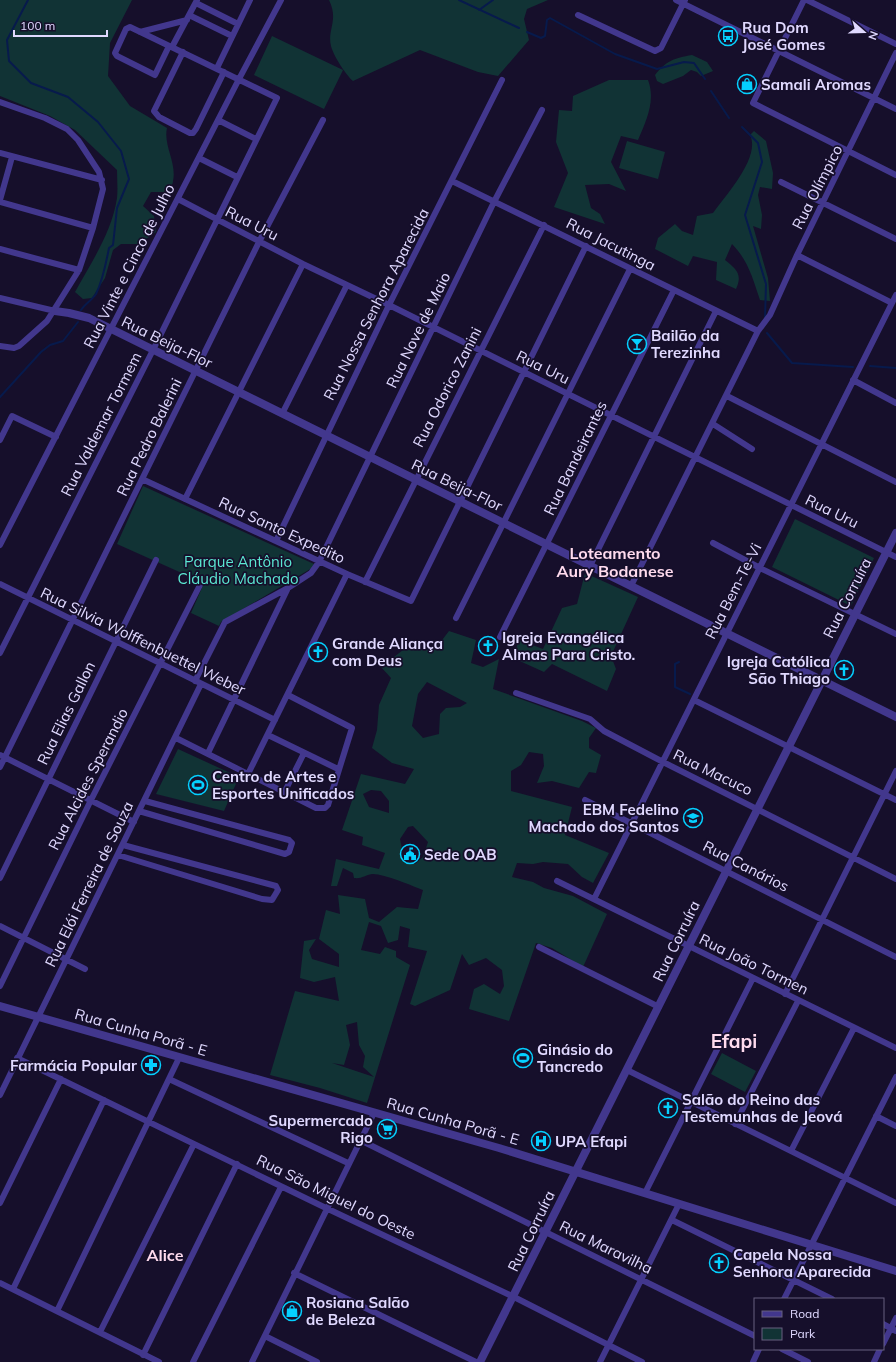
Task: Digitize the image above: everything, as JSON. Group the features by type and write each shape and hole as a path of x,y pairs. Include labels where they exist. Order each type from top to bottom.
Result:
{"street":[{"path":"216,68 250,0"},
{"name":"Rua Vinte e Cinco de Julho","path":"0,545 281,0"},
{"path":"676,0 684,2 896,109"},
{"path":"896,44 806,0 753,103 896,175"},
{"path":"238,24 197,1 170,46 155,75 117,56 116,50 126,29 130,27 140,32 170,46 183,52 239,79"},
{"path":"578,15 655,51 661,48 684,2"},
{"path":"140,32 188,17 232,36"},
{"path":"183,52 154,111 159,117 190,133 193,133 196,129 224,72"},
{"name":"Rua Olímpico","path":"632,586 758,331 770,315 797,255 824,203 896,53"},
{"name":"Rua Valdemar Tormem","path":"0,652 29,598 153,350 277,98 239,79"},
{"name":"Rua Nossa Senhora Aparecida","path":"276,541 389,305 502,80"},
{"path":"0,102 45,118 66,129 78,140 99,172 103,189 93,228 78,270 64,292 55,311 47,321 19,346 14,348 0,346"},
{"name":"Rua Nove de Maio","path":"195,681 225,622 288,588 311,573 319,562 494,202 542,110"},
{"path":"218,120 256,139"},
{"name":"Rua Pedro Balerini","path":"0,767 3,756 73,620 259,242 323,120"},
{"path":"0,154 102,180"},
{"path":"12,157 0,201 93,228"},
{"path":"199,158 237,177"},
{"name":"Rua Jacutinga","path":"452,181 758,331"},
{"path":"781,182 896,239"},
{"name":"Rua Uru","path":"178,199 303,264 347,284 896,557"},
{"name":"Rua Odorico Zanini","path":"365,582 544,225"},
{"path":"459,502 586,246"},
{"path":"0,249 78,270"},
{"path":"797,255 892,303"},
{"path":"186,499 303,264"},
{"path":"456,618 630,269"},
{"path":"282,414 347,284"},
{"name":"Rua Bandeirantes","path":"500,637 674,290"},
{"name":"Rua Bem-Te-Vi","path":"594,899 896,295"},
{"name":"Rua Beija-Flor","path":"0,298 89,318 896,717"},
{"path":"590,566 716,311"},
{"path":"853,380 896,403"},
{"path":"727,396 896,482"},
{"path":"0,440 12,416 56,438"},
{"path":"713,424 752,449"},
{"name":"Rua Santo Expedito","path":"142,479 319,562 411,601 459,502"},
{"name":"Rua Corruíra","path":"480,1362 514,1297 575,1172 822,681 854,614 896,533"},
{"path":"713,543 760,568 896,634"},
{"name":"Rua Elias Gallon","path":"0,878 156,560"},
{"path":"248,774 347,574"},
{"name":"Rua Silvia Wolffenbuettel Weber","path":"0,584 275,720"},
{"name":"Rua Alcides Sperandio","path":"0,986 91,800 200,585"},
{"path":"208,753 288,588"},
{"name":"Rua Elói Ferreira de Souza","path":"0,1095 202,684"},
{"name":"Rua Macuco","path":"516,693 590,719 604,731 663,762 896,879"},
{"path":"176,738 285,791 316,808 325,808 328,805 352,728 288,695"},
{"path":"694,700 896,800"},
{"path":"268,735 338,769"},
{"path":"285,791 304,753"},
{"path":"3,756 134,822"},
{"path":"785,994 896,771"},
{"name":"Rua Canários","path":"584,800 896,957"},
{"path":"139,811 285,854 289,852 291,848 292,843 289,840 145,801"},
{"path":"118,855 262,899 272,900 278,890 276,886 221,870 123,845"},
{"name":"Rua João Tormen","path":"557,880 798,1001 896,1048"},
{"path":"0,926 85,969"},
{"path":"539,947 659,1007"},
{"path":"645,1193 753,978"},
{"path":"735,1124 798,1001"},
{"name":"Rua Cunha Porã - E","path":"0,1006 575,1172 896,1271"},
{"path":"791,1151 854,1028"},
{"name":"Rua São Miguel do Oeste","path":"17,1058 281,1187 514,1297 642,1362"},
{"path":"57,1312 179,1058"},
{"path":"627,1070 896,1203"},
{"path":"785,1298 896,1077"},
{"path":"0,1203 61,1079"},
{"path":"169,1079 348,1163"},
{"path":"13,1289 104,1100"},
{"path":"252,1362 266,1336 294,1273 374,1113"},
{"path":"876,1116 896,1126"},
{"name":"Rua Maravilha","path":"360,1140 754,1335"},
{"path":"100,1332 194,1144"},
{"path":"143,1355 236,1164"},
{"path":"193,1362 281,1187"},
{"path":"600,1362 679,1204"},
{"path":"672,1220 830,1298"},
{"path":"294,1273 476,1362"},
{"path":"0,1283 159,1362"},
{"path":"884,1343 894,1329 896,1318"},
{"path":"884,1324 894,1329"},
{"path":"266,1336 317,1362"},
{"path":"753,1362 759,1350"},
{"path":"784,1350 808,1362"},
{"path":"874,1362 880,1350"}],"green space":[{"path":"0,0 132,0 110,43 108,76 130,106 167,128 167,141 174,174 173,182 167,192 151,192 143,206 154,216 156,232 139,244 121,244 113,250 105,278 92,298 83,299 75,292 100,247 111,223 117,198 117,170 75,130 50,116 0,96"},
{"path":"329,0 548,0 527,9 524,19 529,40 498,76 478,72 420,50 353,81 340,65 331,46 330,35 333,13"},
{"path":"272,36 343,70 324,109 254,75"},
{"path":"692,55 707,62 713,71 701,76 697,72 691,70 683,76 663,84 657,81 655,75 667,63 680,57"},
{"path":"609,80 648,80 651,96 649,111 638,140 621,136 611,162 626,191 609,184 585,185 591,208 600,214 605,224 554,207 568,173 556,142 559,110 572,111 573,96"},
{"path":"754,131 766,141 773,173 772,189 760,187 758,195 762,215 761,229 753,226 768,278 770,301 760,300 746,263 738,250 732,244 725,260 737,272 739,279 736,289 716,280 717,262 693,256 688,266 655,249 658,238 675,224 682,231 693,235 697,216 713,213 747,165 751,154 752,144 750,135"},
{"path":"627,141 665,152 658,179 619,168"},
{"name":"Parque Antônio Cláudio Machado","path":"143,486 314,564 312,568 221,622 219,626 191,613 204,583 117,544"},
{"path":"795,519 874,558 851,606 772,567"},
{"path":"585,573 638,597 611,656 616,669 607,691 552,664 544,672 513,658 519,640 543,649 562,608 577,604"},
{"path":"449,631 476,640 471,663 483,667 499,659 493,689 582,721 596,728 589,738 589,748 601,755 596,773 589,772 579,788 552,781 537,783 544,766 543,754 529,752 521,765 511,771 511,791 572,807 565,835 609,853 593,883 582,877 568,864 543,862 533,864 517,863 512,877 533,882 544,888 573,896 607,914 583,967 552,948 536,943 509,1021 469,1009 474,989 484,984 500,994 504,986 502,970 486,958 469,965 462,954 450,990 415,1006 410,1004 427,951 408,947 410,929 400,926 398,940 388,943 381,926 369,922 361,950 380,954 385,947 396,951 396,957 410,965 367,1103 320,1088 270,1075 295,991 339,1001 335,977 314,982 300,978 304,941 316,939 309,950 312,959 339,967 339,954 319,939 326,910 340,914 338,895 365,899 369,918 379,922 397,907 418,909 423,890 398,880 377,874 354,878 353,873 343,868 337,886 331,886 336,859 379,869 385,853 362,845 363,837 342,830 361,774 405,784 414,769 392,763 372,748 377,730 379,705 391,678 381,667 403,650 436,648","holes":["427,682 467,703 460,707 446,708 440,714 439,734 423,738 412,726 418,694","371,790 381,791 389,801 389,813 369,807 363,794","413,826 428,842 423,857 415,864 403,854 400,839 408,827","357,1022 359,1045 365,1056 363,1067 374,1077 332,1063 344,1065 350,1045 346,1025"]},
{"name":"Centro de Artes e Esportes Unificados","path":"178,749 239,777 224,811 156,794"},
{"path":"722,1053 756,1071 745,1092 711,1074"}],"waterway":[{"path":"28,0 7,40 9,61 31,83 68,97 98,122 121,151 129,179 117,208 113,245 109,248 101,283 96,294 81,310"},
{"path":"459,0 519,28"},
{"path":"479,10 493,0"},
{"path":"527,32 541,38 545,36 547,20 550,18 615,54 657,69 684,62 694,63 705,79"},
{"path":"711,91 729,118"},
{"path":"742,127 758,143 762,162 745,215 766,284 765,318"},
{"path":"0,397 41,352 50,345 63,341 78,322"},
{"path":"767,333 792,363 853,367"},
{"path":"870,366 896,368"},
{"path":"679,662 675,664 675,687 690,694"}],"place":[{"name":"Rua Dom José Gomes","path":"728,36"},
{"name":"Samali Aromas","path":"747,84"},
{"name":"Bailão da Terezinha","path":"637,344"},
{"name":"Igreja Evangélica Almas Para Cristo.","path":"488,646"},
{"name":"Grande Aliança com Deus","path":"318,652"},
{"name":"Igreja Católica São Thiago","path":"844,670"},
{"name":"Centro de Artes e Esportes Unificados","path":"198,785"},
{"name":"EBM Fedelino Machado dos Santos","path":"693,818"},
{"name":"Sede OAB","path":"410,854"},
{"name":"Ginásio do Tancredo","path":"523,1058"},
{"name":"Farmácia Popular","path":"151,1065"},
{"name":"Salão do Reino das Testemunhas de Jeová","path":"668,1108"},
{"name":"Supermercado Rigo","path":"387,1129"},
{"name":"UPA Efapi","path":"541,1141"},
{"name":"Capela Nossa Senhora Aparecida","path":"719,1263"},
{"name":"Rosiana Salão de Beleza","path":"292,1311"}],"district":[{"name":"Loteamento Aury Bodanese","path":"615,562"},
{"name":"Efapi","path":"734,1041"},
{"name":"Alice","path":"165,1255"}]}
